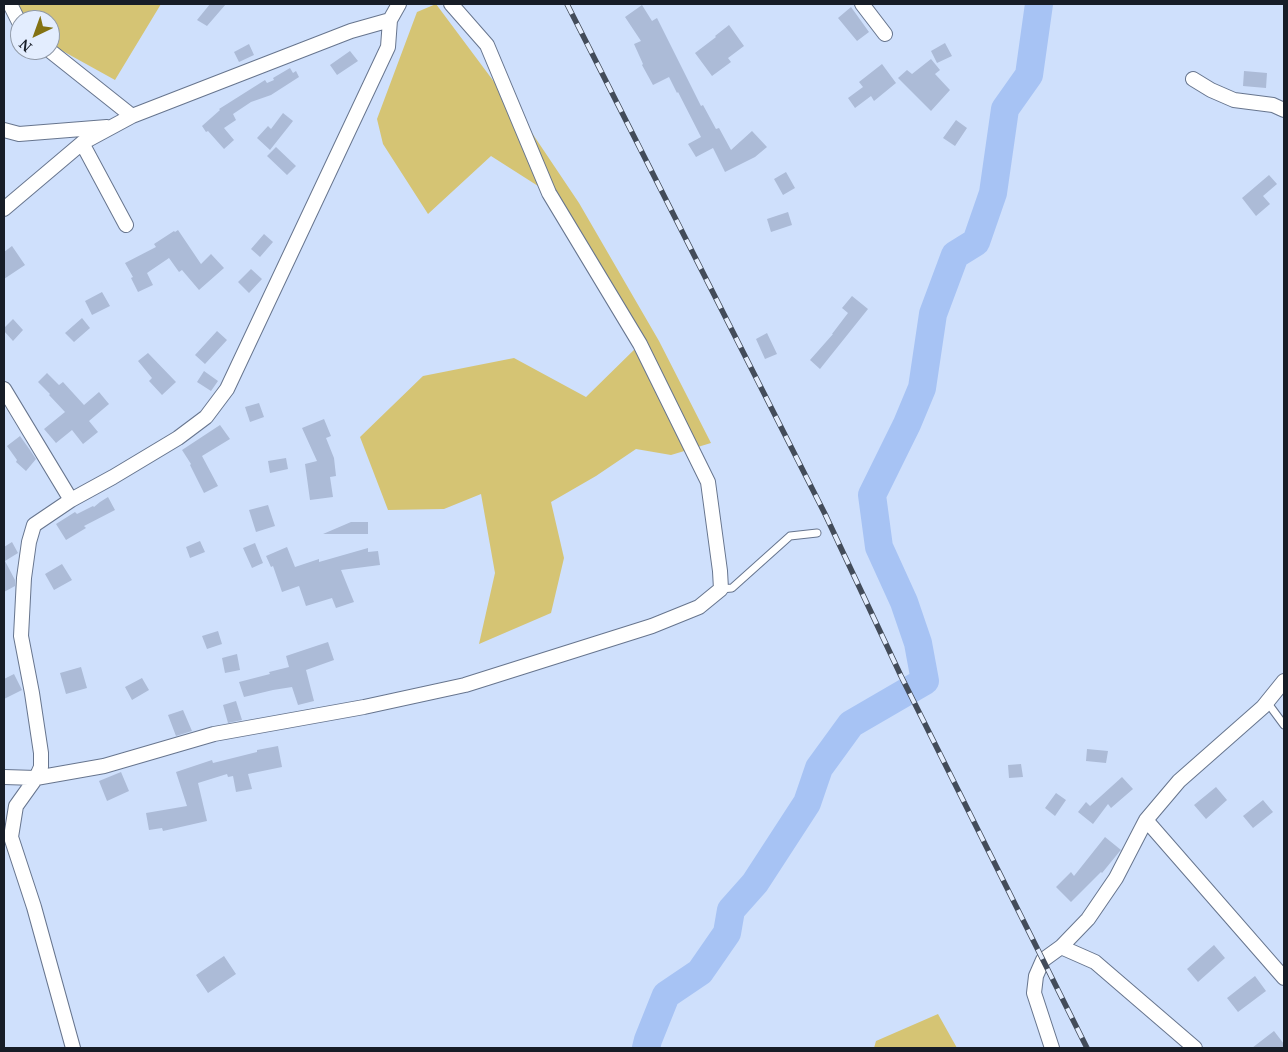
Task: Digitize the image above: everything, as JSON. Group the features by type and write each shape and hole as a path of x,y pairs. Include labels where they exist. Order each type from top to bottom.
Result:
{"street":[{"path":"73,1048 34,907 11,837 16,806 36,778 41,767 41,753 32,693 21,636 24,578 29,542 34,525 71,500 113,478 178,438 206,416 227,389 388,47 390,20 399,4"},
{"path":"4,777 36,778 104,766 214,734 364,707 466,686 652,626 699,607 721,589 708,482 640,344 549,193 487,45 451,4"},
{"path":"862,4 885,34"},
{"path":"4,209 82,143 132,116 351,31 390,20"},
{"path":"60,59 132,116"},
{"path":"1193,79 1211,90 1234,100 1273,105 1284,110"},
{"path":"4,130 19,134 112,127"},
{"path":"82,143 126,226"},
{"path":"4,389 71,500"},
{"path":"1052,1048 1034,993 1036,976 1043,960 1061,947 1088,919 1116,878 1146,820 1179,781 1267,702 1284,681"},
{"path":"1146,820 1284,978"},
{"path":"1061,947 1095,962 1195,1048"}],"lane":[{"path":"721,589 732,588 790,536 817,533"},
{"path":"1267,702 1284,725"}],"shaded area":[{"path":"10,4 161,4 115,80 60,50 60,10 14,10"},
{"path":"436,4 530,130 579,203 659,341 711,443 671,455 636,449 596,476 551,502 564,558 551,613 479,644 495,573 481,494 444,509 388,510 360,437 423,376 514,358 586,397 640,344 549,193 491,156 428,214 383,144 377,119 417,12"},
{"path":"938,1014 957,1048 874,1048 876,1041"}],"building":[{"path":"210,4 226,4 207,26 197,20"},
{"path":"642,5 652,21 657,18 701,106 703,105 716,129 719,128 731,150 752,131 767,147 755,157 725,172 713,148 696,157 688,144 701,137 678,92 669,77 653,85 642,65 634,44 641,41 625,17"},
{"path":"851,7 869,32 857,41 838,18"},
{"path":"729,25 744,46 728,58 731,62 712,76 695,53"},
{"path":"945,43 952,56 937,63 931,51"},
{"path":"249,44 254,55 239,62 234,52"},
{"path":"350,51 358,61 337,75 330,65"},
{"path":"931,59 940,70 935,74 950,90 931,111 898,78 907,70 912,74"},
{"path":"882,64 896,83 874,101 871,96 855,108 848,98 863,87 859,82"},
{"path":"290,68 293,73 296,71 299,77 271,95 251,102 233,114 236,120 224,128 234,140 224,149 208,131 206,132 202,126 219,109 265,80 267,83 274,80 273,78"},
{"path":"1244,71 1267,73 1266,88 1243,86"},
{"path":"283,113 293,121 270,150 257,138 268,126 271,129"},
{"path":"956,120 967,128 955,146 943,138"},
{"path":"276,147 296,166 287,175 267,156"},
{"path":"786,172 795,188 783,195 774,179"},
{"path":"1269,175 1277,184 1263,196 1270,204 1256,216 1242,198"},
{"path":"788,212 792,225 771,232 767,219"},
{"path":"178,230 201,264 211,254 224,268 199,290 182,270 179,272 169,258 147,273 153,285 138,292 131,278 133,277 125,263 156,247 154,244"},
{"path":"264,234 273,242 260,257 251,249"},
{"path":"12,246 25,265 4,279 4,252"},
{"path":"251,269 262,279 249,293 238,282"},
{"path":"102,292 110,306 92,315 85,301"},
{"path":"852,296 868,309 820,369 810,360 833,334 848,313 842,308"},
{"path":"82,318 90,328 74,342 65,333"},
{"path":"13,319 23,330 13,341 4,331 4,328"},
{"path":"217,331 227,340 205,364 195,355"},
{"path":"767,333 777,354 765,359 756,339"},
{"path":"148,353 176,382 162,395 149,381 152,378 138,361"},
{"path":"204,371 218,381 211,391 197,382"},
{"path":"47,373 59,385 63,382 84,405 99,392 109,404 89,421 98,432 83,444 72,430 56,443 44,429 65,412 38,382"},
{"path":"259,403 264,417 250,422 245,407"},
{"path":"324,419 331,436 326,438 334,458 336,476 330,477 333,497 310,500 305,464 317,461 302,428"},
{"path":"220,425 230,439 202,456 218,486 204,493 191,464 182,450"},
{"path":"20,436 36,459 26,471 16,462 17,460 7,446"},
{"path":"286,458 288,469 270,473 268,461"},
{"path":"108,497 115,510 84,526 86,528 66,540 56,524 75,512 77,514 94,507"},
{"path":"268,505 275,526 256,532 249,510"},
{"path":"351,522 368,522 368,534 323,534"},
{"path":"200,541 205,552 190,558 186,547"},
{"path":"12,542 18,553 5,561 15,580 15,586 4,592 4,547"},
{"path":"255,543 263,563 252,568 243,548"},
{"path":"287,547 295,567 319,559 319,562 368,548 368,552 378,551 380,565 341,570 354,602 336,608 332,598 306,606 299,586 282,592 273,566 271,567 266,556"},
{"path":"62,564 72,580 54,590 45,574"},
{"path":"218,631 222,644 207,649 202,636"},
{"path":"328,642 334,660 306,670 314,701 298,705 292,687 244,697 239,682 289,667 286,656"},
{"path":"237,654 240,670 225,673 222,658"},
{"path":"81,667 87,688 66,694 60,673"},
{"path":"14,674 22,690 4,699 4,679"},
{"path":"142,678 149,690 132,700 125,687"},
{"path":"236,701 242,720 228,723 223,705"},
{"path":"183,710 192,731 176,736 168,715"},
{"path":"278,746 282,767 248,774 252,789 236,792 233,776 228,777 227,774 198,783 207,821 163,831 162,828 149,830 146,813 187,806 176,772 212,760 213,763"},
{"path":"1087,749 1108,751 1106,763 1086,761"},
{"path":"1021,764 1023,777 1009,778 1008,765"},
{"path":"121,772 129,791 107,801 99,781"},
{"path":"1122,777 1133,789 1111,808 1108,804 1093,824 1078,812 1086,802 1090,806"},
{"path":"1216,787 1227,800 1206,819 1194,805"},
{"path":"1056,793 1066,800 1055,816 1045,808"},
{"path":"1263,800 1273,812 1253,828 1243,816"},
{"path":"1105,837 1121,850 1102,873 1071,902 1056,887 1071,872 1074,876"},
{"path":"1214,945 1225,958 1198,982 1187,969"},
{"path":"224,956 236,974 208,993 196,975"},
{"path":"1255,976 1266,991 1238,1012 1227,998"},
{"path":"1274,1031 1284,1044 1284,1048 1252,1048"}],"waterway":[{"path":"646,1048 666,995 700,972 727,933 731,910 755,883 807,803 819,768 851,724 925,681 918,643 904,602 879,547 872,495 907,424 922,388 933,314 955,255 976,242 993,193 1005,109 1029,75 1039,4"}],"railway":[{"path":"567,4 825,514 901,676 1087,1048"}]}
